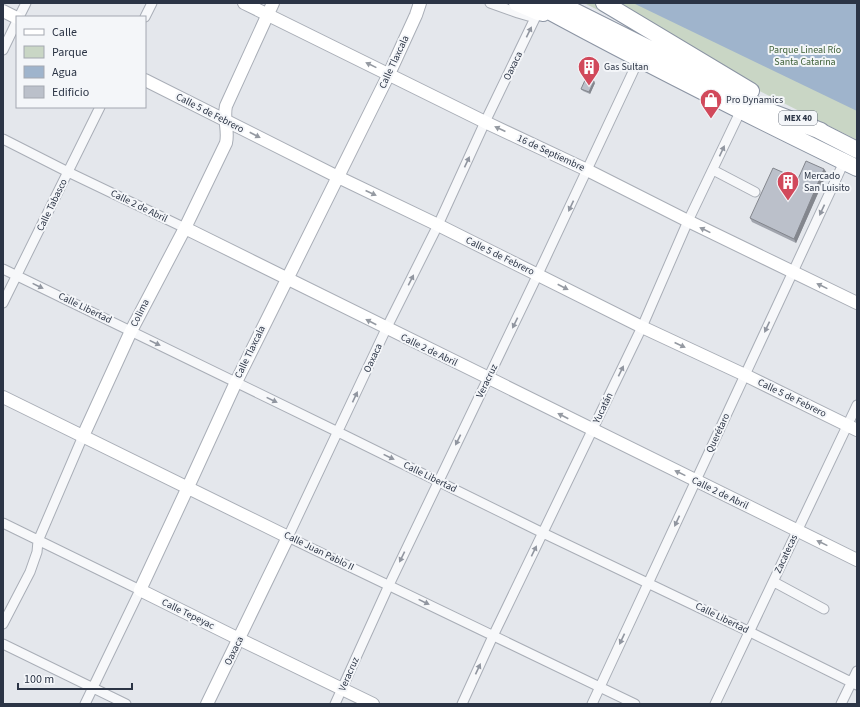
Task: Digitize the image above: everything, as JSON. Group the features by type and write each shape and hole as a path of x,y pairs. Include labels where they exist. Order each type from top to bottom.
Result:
{"highway":[{"path":"517,3 536,11 556,9"},
{"name":"MEX 40","path":"604,3 744,99 851,165"},
{"name":"MEX 40","path":"556,9 571,7 744,99"},
{"name":"MEX 40","path":"556,9 639,59 744,99 821,132 857,150"}],"street":[{"path":"19,16 26,3"},
{"path":"146,16 152,3"},
{"name":"16 de Septiembre","path":"244,3 857,303"},
{"name":"Colima","path":"3,624 30,572 37,552 38,541 83,436 131,331 185,228 226,143 228,136 225,120 226,106 273,3"},
{"name":"Calle Tlaxcala","path":"85,704 140,590 236,382 389,74 420,3"},
{"path":"490,3 518,13 536,11"},
{"path":"3,11 16,16"},
{"name":"Oaxaca","path":"207,704 386,329 438,225 536,11"},
{"path":"3,50 16,23"},
{"name":"Veracruz","path":"335,704 438,481 538,274 639,59"},
{"name":"Calle 5 de Febrero","path":"146,80 642,327 852,427"},
{"name":"Yucatán","path":"462,704 542,533 642,327 688,221 713,170 744,99"},
{"name":"Calle Tabasco","path":"3,303 100,108"},
{"name":"Calle 2 de Abril","path":"3,139 488,378 592,431 857,560"},
{"name":"Querétaro","path":"592,704 793,272 851,165"},
{"path":"713,170 755,192"},
{"name":"Calle Libertad","path":"3,269 854,684"},
{"name":"Calle Juan Pablo II","path":"3,397 634,704"},
{"name":"Zacatecas","path":"715,704 798,531 852,427 857,405"},
{"name":"Calle Tepeyac","path":"3,524 373,704"},
{"path":"774,582 824,609"},
{"path":"3,644 126,704"},
{"path":"841,704 854,684 857,671"}],"green space":[{"name":"Parque Lineal Río Santa Catarina","path":"584,3 857,3 857,140"}],"water":[{"name":"Parque Lineal Río Santa Catarina","path":"633,3 857,3 857,111"}],"building":[{"name":"Gas Sultan","path":"586,78 594,81 589,92 581,89"},
{"name":"Mercado San Luisito","path":"806,161 824,169 794,239 750,218 773,168 798,179"}],"place":[{"name":"Gas Sultan","path":"589,86"},
{"name":"Pro Dynamics","path":"711,120"},
{"name":"Mercado San Luisito","path":"788,202"}]}
